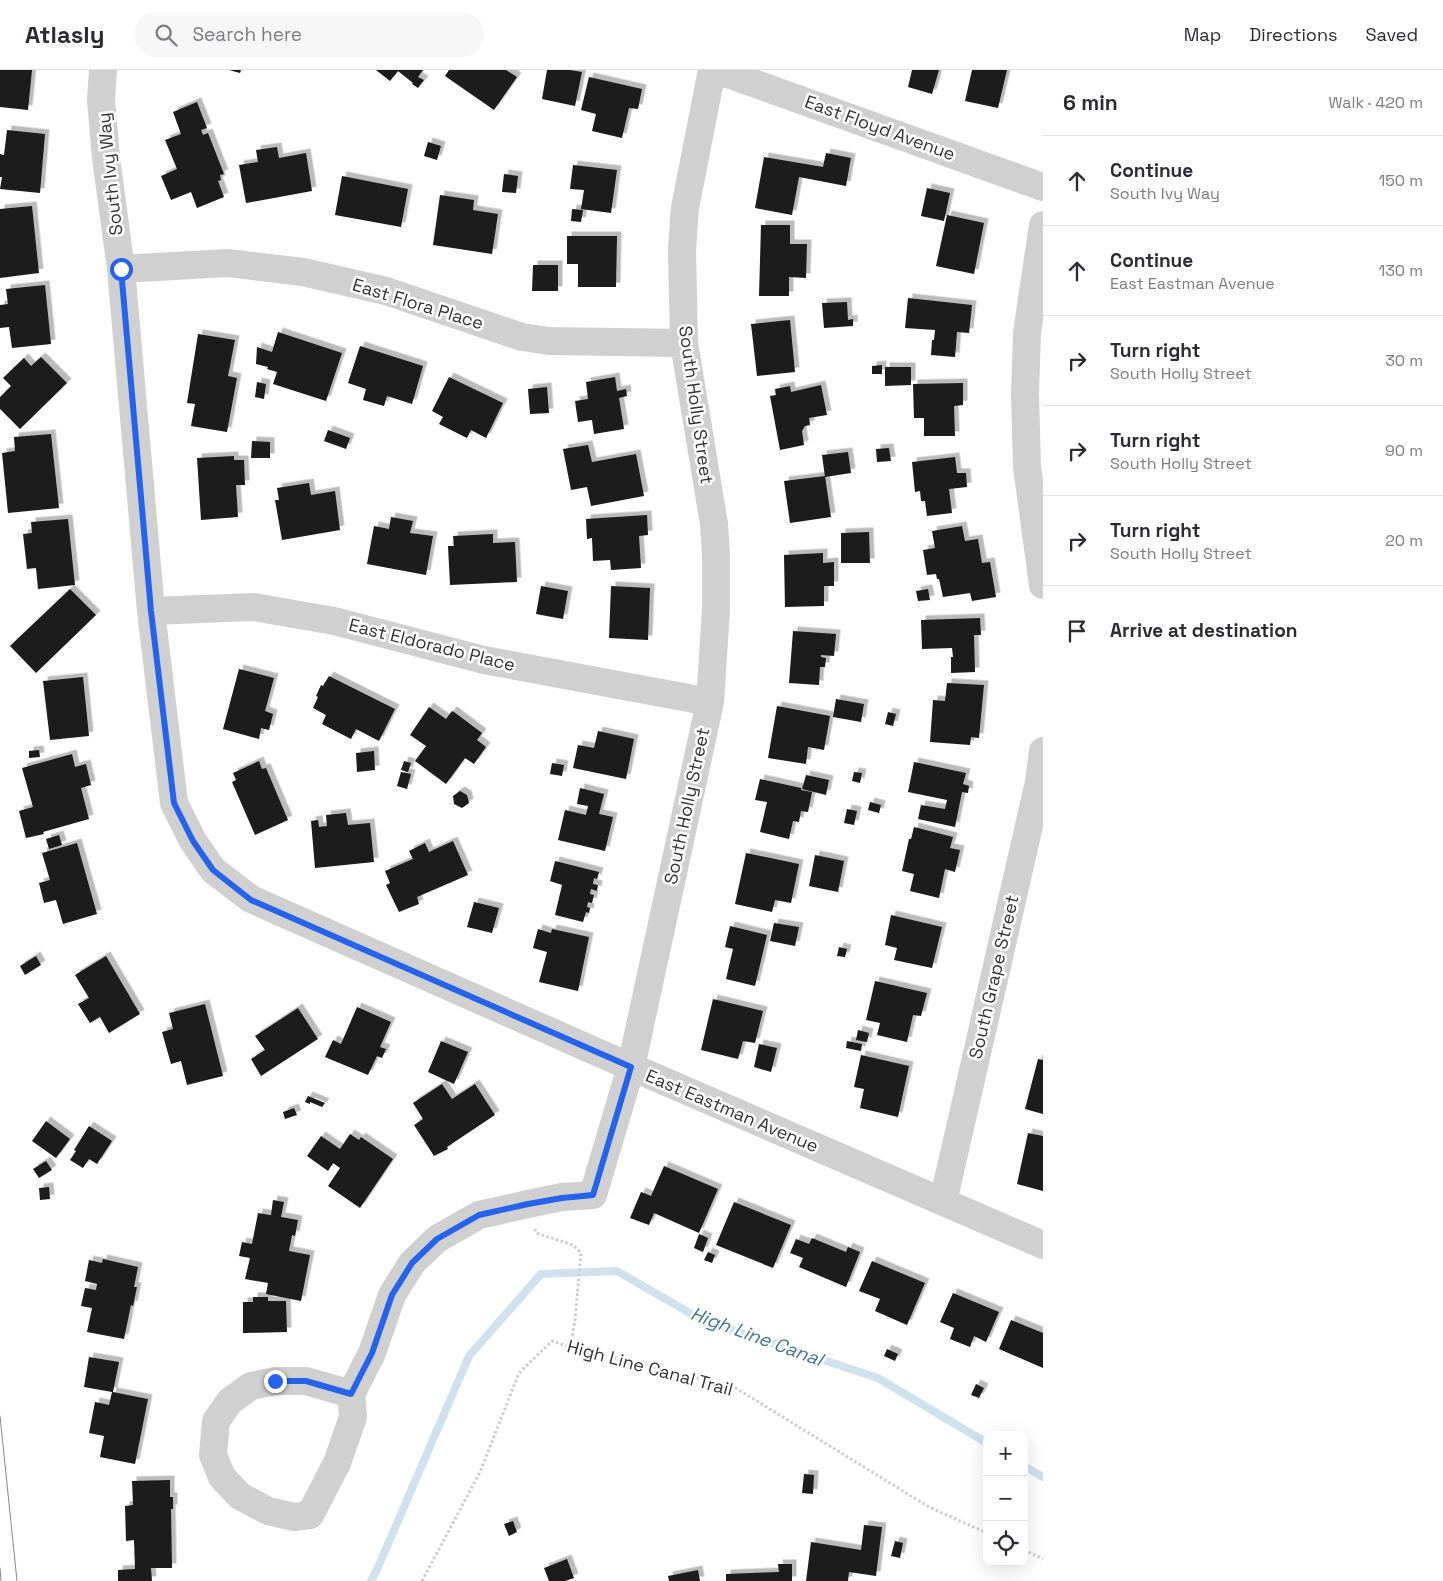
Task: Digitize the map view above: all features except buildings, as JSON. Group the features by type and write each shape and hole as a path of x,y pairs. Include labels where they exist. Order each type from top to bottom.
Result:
{"street":[{"name":"South Ivy Way","path":"103,70 101,100 121,269 151,611 174,803 193,841"},
{"name":"South Holly Street","path":"351,1394 372,1353 392,1295 412,1263 437,1239 479,1215 562,1198 593,1195 631,1067 710,702 716,610 716,555 714,524 684,343 682,249 685,208 712,70"},
{"name":"East Floyd Avenue","path":"717,70 1043,187"},
{"path":"1043,224 1027,333 1025,394 1027,467 1043,585"},
{"name":"East Flora Place","path":"121,269 228,262 302,272 386,291 522,338 549,341 684,343"},
{"name":"East Eldorado Place","path":"151,611 254,607 334,620 484,660 710,702"},
{"name":"South Grape Street","path":"942,1202 1036,792 1043,751"},
{"name":"East Eastman Avenue","path":"193,841 213,870 251,900 1043,1245"},
{"path":"275,1381 306,1381 351,1394 353,1417 337,1463 310,1515 294,1517 268,1511 240,1496 222,1477 213,1455 216,1422 230,1400 251,1386 275,1381"}],"path":[{"path":"528,1204 536,1233 573,1245 581,1253 575,1320 570,1347"},
{"name":"High Line Canal Trail","path":"422,1581 480,1472 518,1373 552,1341 734,1387 929,1507 983,1531"},
{"path":"1028,1552 1043,1559"}],"waterway":[{"name":"High Line Canal","path":"371,1581 469,1356 541,1274 617,1271 702,1320 878,1378 983,1441"},
{"name":"High Line Canal","path":"1028,1468 1043,1477"}],"tram line":[{"path":"0,1416 17,1581"},
{"path":"0,1568 1,1581"}],"route":[{"path":"121,269 151,611 174,803 193,841 213,870 251,900 631,1067 593,1195 562,1198 479,1215 437,1239 412,1263 392,1295 372,1353 351,1394 306,1381 275,1381"}]}
